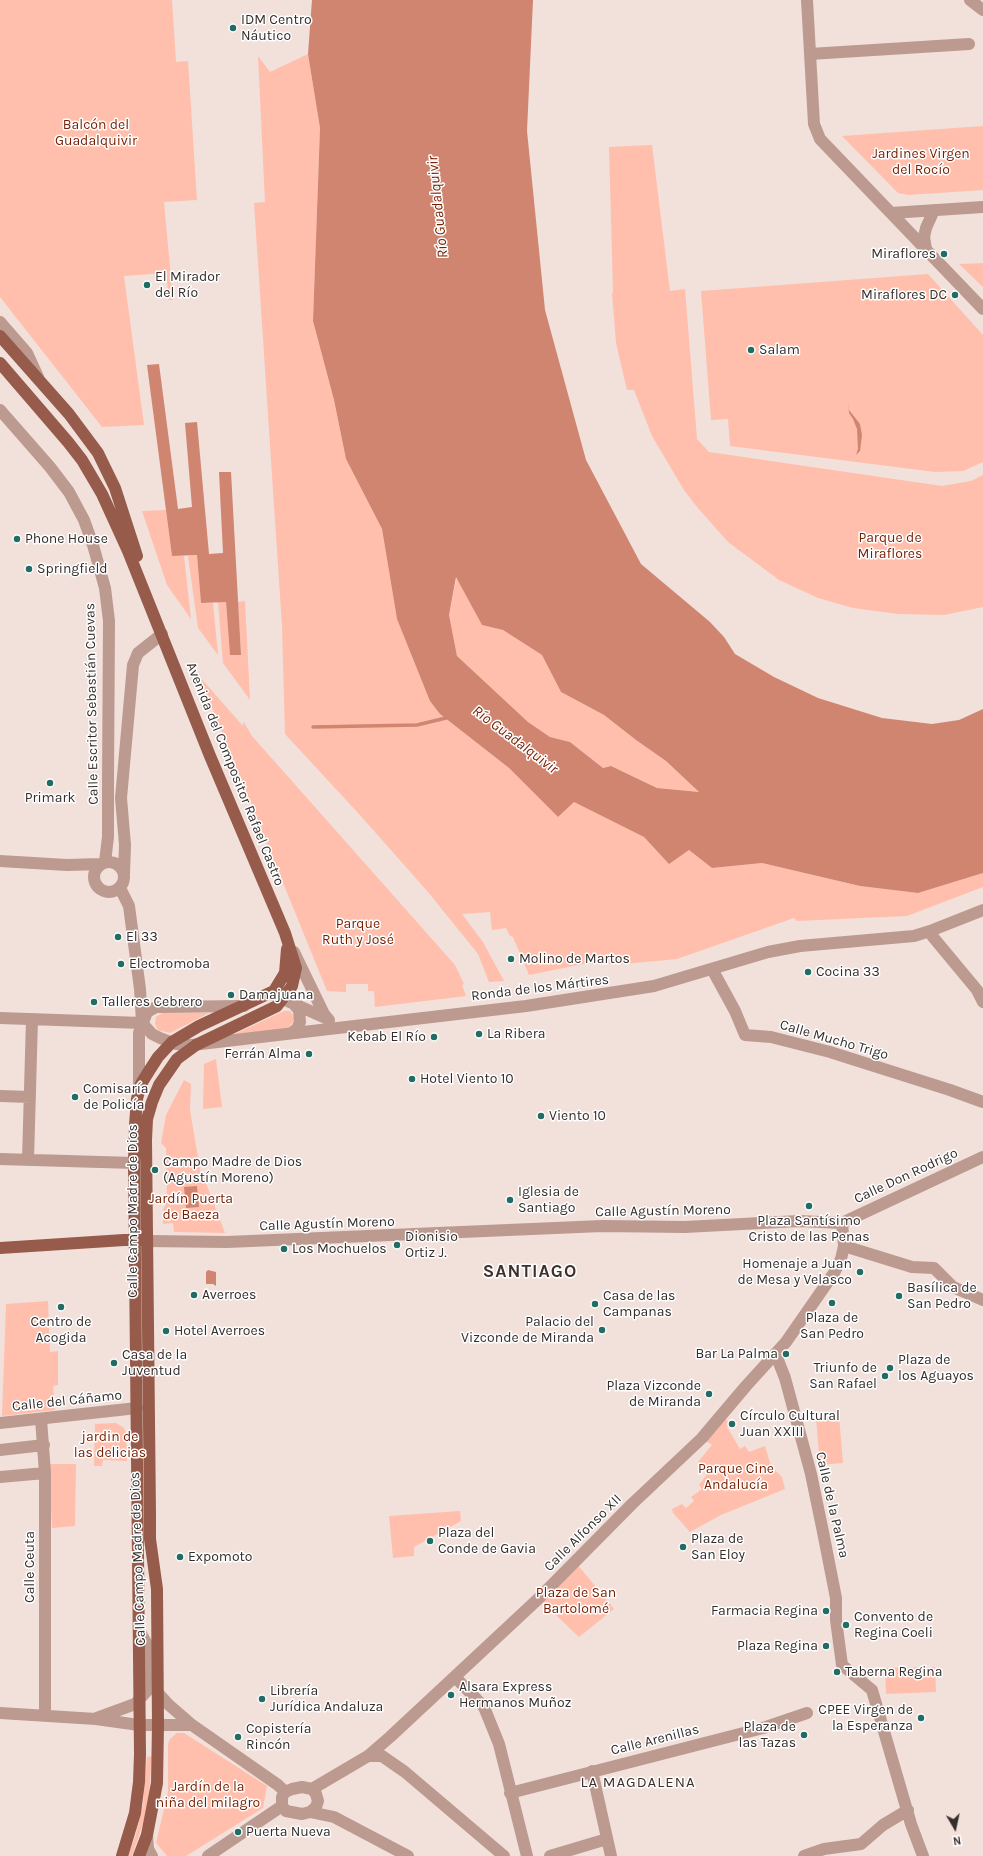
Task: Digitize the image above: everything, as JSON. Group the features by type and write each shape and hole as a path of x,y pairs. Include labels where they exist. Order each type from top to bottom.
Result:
{"main road":[{"name":"Avenida del Compositor Rafael Castro","path":"0,336 69,414 105,465 124,512 160,630"},
{"name":"Avenida del Compositor Rafael Castro","path":"0,362 68,442 93,477 112,514 210,756 285,933"},
{"name":"Calle Campo Madre de Dios","path":"122,1856 134,1813 140,1782 140,1632 134,1164 135,1119 139,1092 153,1064 172,1042 199,1026 268,995 278,985 285,973 287,960 285,933"},
{"name":"Calle Campo Madre de Dios","path":"139,1856 147,1836 157,1783 158,1726 156,1685 156,1589 150,1533 146,1140 150,1108 156,1090 168,1070 182,1054 196,1045 267,1012 289,1000 296,972 293,955 285,933"},
{"path":"0,1248 135,1240 148,1241"}],"street":[{"path":"807,0 814,124 817,135 822,143 983,309"},
{"path":"970,0 983,10"},
{"path":"810,54 969,44"},
{"path":"891,213 983,207"},
{"path":"926,249 924,237 926,228 934,210"},
{"name":"Avenida del Compositor Rafael Castro","path":"0,322 27,353 40,383"},
{"name":"Calle Escritor Sebastián Cuevas","path":"0,410 50,467 69,492 86,526 105,588 108,621 108,837 103,863"},
{"name":"Calle Escritor Sebastián Cuevas","path":"124,874 125,845 121,798 133,665 138,653 160,630"},
{"path":"0,861 67,865 103,863 115,863 122,869 124,874 124,879 120,888 116,891 106,892 98,888 94,879 95,870 103,863"},
{"path":"67,865 81,870 94,879"},
{"path":"120,888 129,906 140,989 142,1023"},
{"name":"Ronda de los Mártires","path":"142,1023 152,1034 172,1042 196,1045 291,1033 356,1027 604,995 654,986 768,952 800,946 892,938 930,931 983,910"},
{"path":"930,931 933,937 980,989 983,1002"},
{"path":"285,933 324,1014 329,1020"},
{"name":"Calle Mucho Trigo","path":"712,969 735,1011 745,1035 771,1037 830,1052 983,1102"},
{"path":"268,995 276,995 289,1000 342,1025 356,1027"},
{"path":"289,1000 298,1010 300,1022 297,1029 291,1033"},
{"path":"142,1023 147,1012 156,1007 244,1006"},
{"path":"0,1018 142,1023"},
{"path":"28,1160 32,1019"},
{"name":"Calle Campo Madre de Dios","path":"139,1092 139,1035 142,1023"},
{"path":"0,1096 30,1097"},
{"name":"Calle Don Rodrigo","path":"842,1223 983,1157"},
{"path":"0,1159 134,1164"},
{"name":"Calle Agustín Moreno","path":"148,1241 270,1241 602,1226 685,1227 799,1221 842,1223"},
{"path":"842,1223 844,1246 912,1267 934,1268 953,1287 979,1299"},
{"name":"Calle Alfonso XII","path":"312,1789 368,1756 537,1600 632,1504 681,1460 786,1342 834,1273 841,1258 844,1246"},
{"name":"Calle de la Palma","path":"776,1355 811,1474 836,1598 836,1620 842,1665 872,1690 906,1804"},
{"name":"Calle del Cáñamo","path":"0,1423 137,1408"},
{"name":"Calle Ceuta","path":"42,1419 45,1473 45,1715"},
{"path":"0,1450 44,1445"},
{"path":"0,1477 45,1473"},
{"path":"140,1632 148,1646 148,1673 171,1707 192,1725 278,1785 285,1792"},
{"path":"455,1677 484,1707 499,1744 510,1793 527,1856"},
{"path":"96,1719 124,1710 135,1704 156,1685"},
{"path":"0,1713 96,1719 139,1725 192,1725"},
{"name":"Calle Arenillas","path":"510,1793 763,1728 807,1713"},
{"path":"368,1756 382,1756 405,1772 504,1856"},
{"path":"592,1771 611,1856"},
{"path":"334,1817 310,1812 294,1814 286,1811 282,1806 282,1797 285,1792 292,1788 312,1789 316,1794 318,1802 334,1817 408,1856"},
{"path":"310,1812 316,1807 318,1802"},
{"path":"804,1856 824,1849 861,1844 906,1804 923,1856"},
{"path":"208,1856 282,1806"},
{"path":"147,1836 148,1849 152,1856"},
{"path":"550,1856 606,1839"}],"green space":[{"name":"Balcón del Guadalquivir","path":"0,0 172,0 176,62 188,61 197,200 164,202 173,300 169,300 166,273 124,276 144,425 102,427 0,297"},
{"path":"308,54 320,128 313,321 334,400 346,459 382,529 397,619 440,714 509,768 558,817 574,802 644,837 669,863 689,850 712,868 762,863 860,886 918,893 983,873 983,887 907,916 797,921 794,918 677,959 624,964 583,964 529,975 513,937 510,936 506,928 492,930 490,912 462,914 483,942 504,981 489,982 478,954 428,892 285,734 282,626 254,203 265,202 258,56 270,72"},
{"name":"Jardines Virgen del Rocío","path":"983,126 983,190 908,195 898,193 842,136"},
{"name":"Parque de Miraflores","path":"652,145 670,291 685,289 697,439 709,452 942,486 971,481 983,475 983,607 944,615 898,614 853,608 818,598 779,580 728,542 684,490 652,436 634,390 627,390 616,343 612,294 609,147"},
{"path":"983,263 983,287 959,264"},
{"path":"928,274 983,335 983,462 963,471 935,472 730,446 728,419 711,420 701,291"},
{"path":"166,510 172,556 184,556 191,619 167,585 142,511"},
{"path":"197,555 201,603 213,603 218,655 198,628 188,556"},
{"path":"457,576 482,625 503,630 542,655 561,692 604,715 666,761 699,792 657,788 611,766 603,768 570,742 550,737 528,722 457,656 449,615"},
{"path":"245,601 250,700 223,663 218,602 226,602 230,655 237,655 241,654 238,602"},
{"name":"Parque Ruth y José","path":"199,676 243,726 243,721 252,736 455,965 464,984 462,985 466,996 375,1007 374,991 368,991 368,984 346,984 346,992 327,991"},
{"path":"284,1011 290,1011 294,1017 294,1021 287,1029 235,1034"},
{"path":"162,1013 209,1013 170,1033 158,1030 155,1024 156,1017"},
{"path":"216,1059 222,1107 203,1109 204,1064"},
{"name":"Jardín Puerta de Baeza","path":"184,1080 191,1084 190,1110 201,1175 204,1178 225,1233 174,1232 173,1223 163,1224 163,1210 167,1202 166,1148 161,1143 166,1115"},
{"path":"48,1301 50,1352 58,1351 58,1385 53,1386 55,1410 2,1416 6,1304"},
{"path":"839,1416 843,1463 820,1465 816,1418"},
{"name":"Parque Cine Andalucía","path":"723,1417 730,1423 727,1427 740,1449 745,1446 749,1452 765,1446 771,1466 782,1477 785,1489 721,1515 690,1532 673,1513 672,1509 682,1504 686,1508 694,1501 691,1497 702,1489 699,1485 708,1473 698,1462 712,1445 702,1438"},
{"name":"jardin de las delicias","path":"116,1423 124,1428 126,1434 127,1461 103,1460 102,1466 94,1466 95,1424"},
{"path":"49,1464 76,1464 75,1526 52,1528"},
{"path":"460,1511 461,1521 414,1547 414,1556 393,1558 389,1516"},
{"name":"Plaza de San Bartolomé","path":"577,1564 614,1609 579,1637 541,1601"},
{"path":"935,1667 936,1692 886,1694 885,1668"},
{"name":"Jardín de la niña del milagro","path":"177,1733 184,1733 267,1786 263,1808 186,1856 167,1856 156,1843 168,1792 168,1744 170,1739"},
{"path":"152,1756 149,1793 144,1821 132,1856 128,1856 136,1834 143,1804 147,1757"}],"water":[{"name":"Río Guadalquivir","path":"312,0 533,0 527,131 545,310 586,460 641,564 710,622 724,637 735,654 774,677 818,698 882,718 932,724 959,720 983,709 983,873 918,893 860,886 762,863 712,868 689,850 669,864 644,837 574,802 558,817 509,768 440,714 430,701 397,619 382,529 346,459 334,400 313,321 320,128 308,54","holes":["456,577 482,625 503,630 542,655 561,692 604,715 666,761 699,792 657,788 611,766 603,768 570,742 550,737 528,722 457,656 449,615"]},
{"path":"159,364 178,509 192,507 185,423 197,422 209,554 223,553 219,472 231,472 241,655 230,655 226,602 201,603 197,555 172,556 147,365"},
{"path":"848,400 849,410 860,424 862,435 860,451 856,455 858,449 857,429 849,413"},
{"path":"197,1186 199,1207 186,1208 184,1187"},
{"path":"208,1270 216,1272 216,1286 213,1284 206,1284 206,1272"}],"waterway":[{"path":"313,727 417,725 450,717"}],"place":[{"name":"IDM Centro Náutico","path":"233,28"},
{"name":"Miraflores","path":"944,254"},
{"name":"El Mirador del Río","path":"147,285"},
{"name":"Miraflores DC","path":"955,295"},
{"name":"Salam","path":"751,350"},
{"name":"Phone House","path":"17,539"},
{"name":"Springfield","path":"29,569"},
{"name":"Primark","path":"50,783"},
{"name":"El 33","path":"118,937"},
{"name":"Molino de Martos","path":"511,959"},
{"name":"Electromoba","path":"121,964"},
{"name":"Cocina 33","path":"808,972"},
{"name":"Damajuana","path":"231,995"},
{"name":"Talleres Cebrero","path":"94,1002"},
{"name":"La Ribera","path":"479,1034"},
{"name":"Kebab El Río","path":"434,1037"},
{"name":"Ferrán Alma","path":"309,1054"},
{"name":"Hotel Viento 10","path":"412,1079"},
{"name":"Comisaría de Policía","path":"75,1097"},
{"name":"Viento 10","path":"541,1116"},
{"name":"Campo Madre de Dios (Agustín Moreno)","path":"155,1170"},
{"name":"Iglesia de Santiago","path":"510,1200"},
{"name":"Plaza Santísimo Cristo de las Penas","path":"809,1206"},
{"name":"Dionisio Ortiz J.","path":"397,1245"},
{"name":"Los Mochuelos","path":"284,1249"},
{"name":"Homenaje a Juan de Mesa y Velasco","path":"860,1272"},
{"name":"Averroes","path":"194,1295"},
{"name":"Basílica de San Pedro","path":"899,1296"},
{"name":"Plaza de San Pedro","path":"832,1303"},
{"name":"Casa de las Campanas","path":"595,1304"},
{"name":"Centro de Acogida","path":"61,1307"},
{"name":"Palacio del Vizconde de Miranda","path":"602,1330"},
{"name":"Hotel Averroes","path":"166,1331"},
{"name":"Bar La Palma","path":"786,1354"},
{"name":"Casa de la Juventud","path":"114,1363"},
{"name":"Plaza de los Aguayos","path":"890,1368"},
{"name":"Triunfo de San Rafael","path":"885,1376"},
{"name":"Plaza Vizconde de Miranda","path":"709,1394"},
{"name":"Círculo Cultural Juan XXIII","path":"732,1424"},
{"name":"Plaza del Conde de Gavia","path":"430,1541"},
{"name":"Plaza de San Eloy","path":"683,1547"},
{"name":"Expomoto","path":"180,1557"},
{"name":"Farmacia Regina","path":"826,1611"},
{"name":"Convento de Regina Coeli","path":"846,1625"},
{"name":"Plaza Regina","path":"826,1646"},
{"name":"Taberna Regina","path":"837,1672"},
{"name":"Alsara Express Hermanos Muñoz","path":"451,1695"},
{"name":"Librería Jurídica Andaluza","path":"262,1699"},
{"name":"CPEE Virgen de la Esperanza","path":"921,1718"},
{"name":"Plaza de las Tazas","path":"804,1735"},
{"name":"Copistería Rincón","path":"238,1737"},
{"name":"Puerta Nueva","path":"238,1832"}],"district":[{"name":"SANTIAGO","path":"530,1272"},
{"name":"LA MAGDALENA","path":"638,1783"}]}
